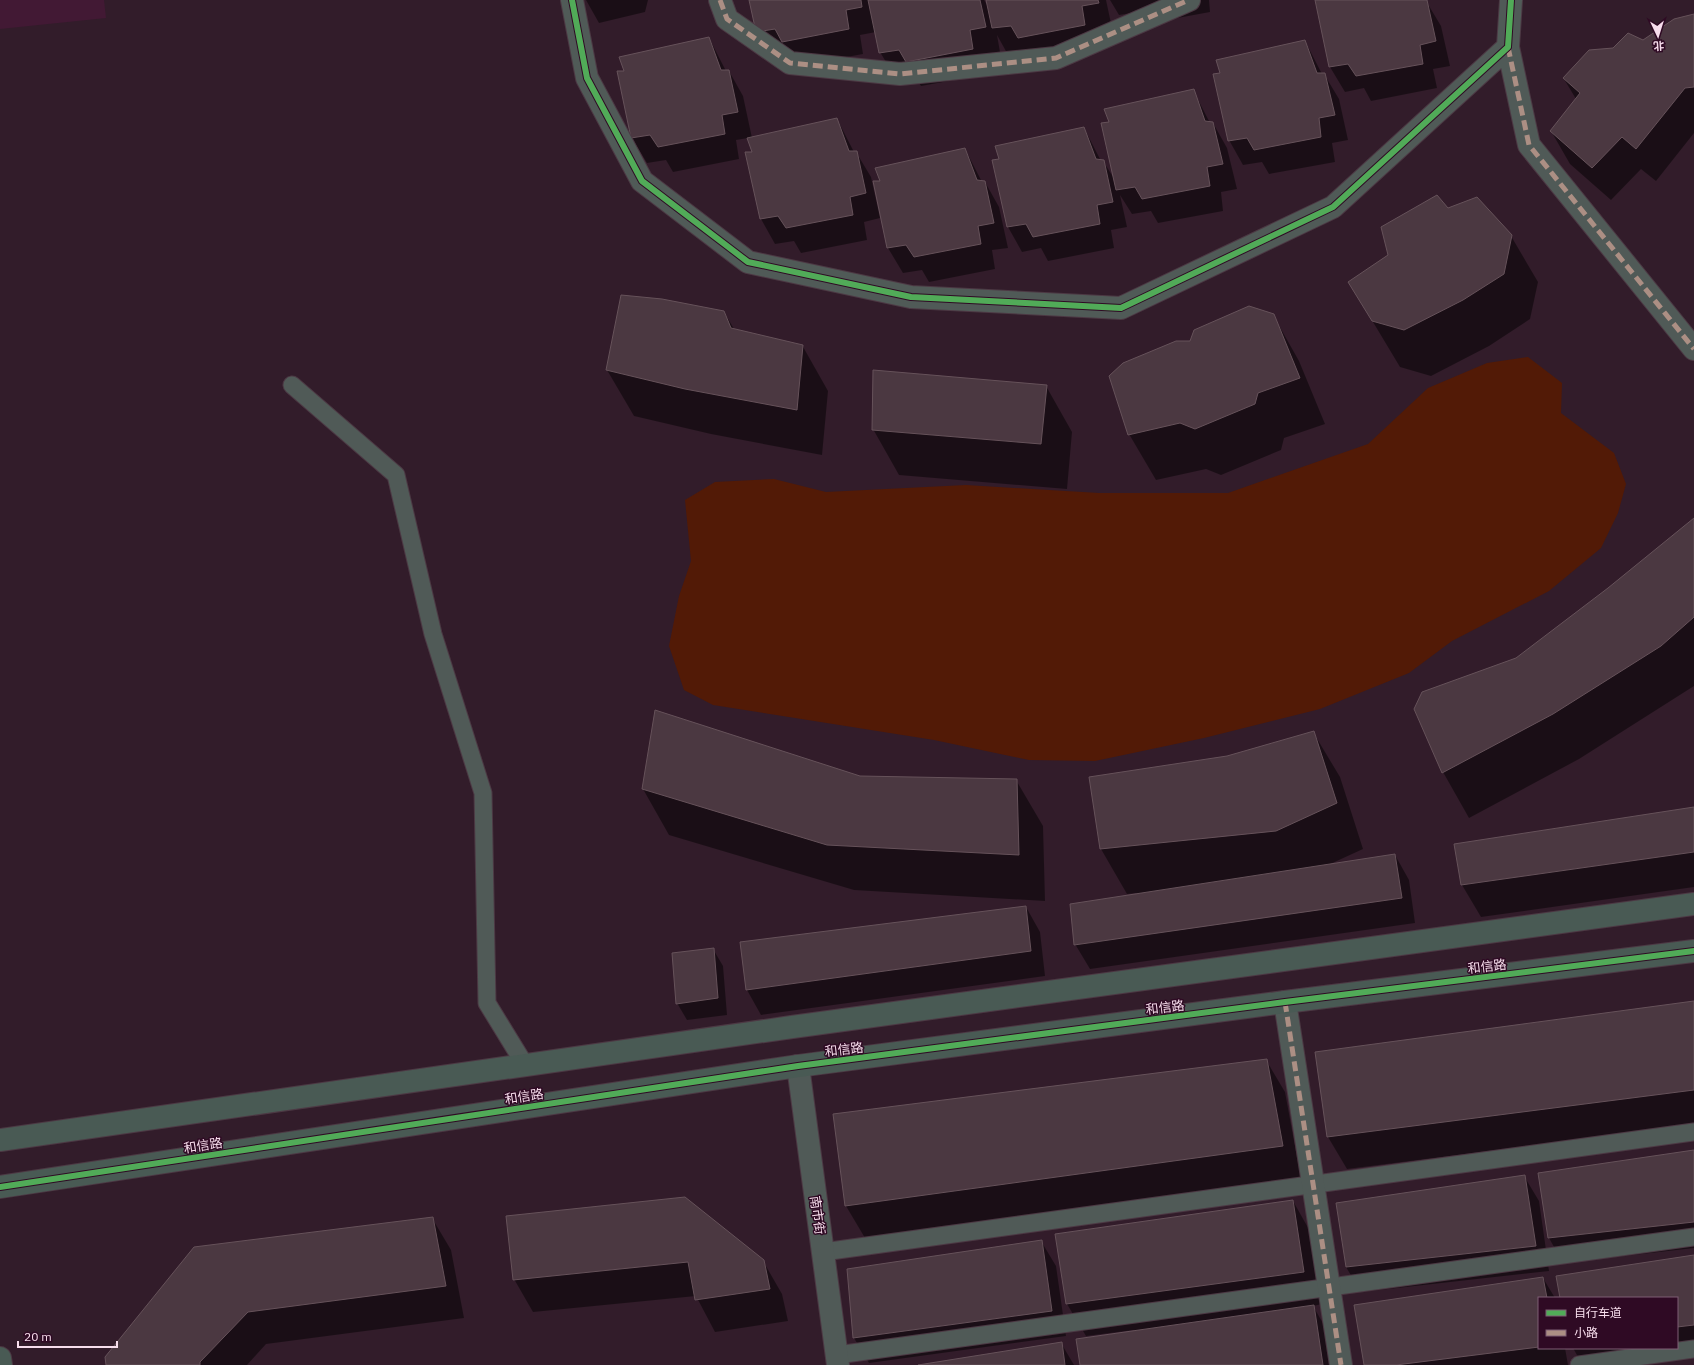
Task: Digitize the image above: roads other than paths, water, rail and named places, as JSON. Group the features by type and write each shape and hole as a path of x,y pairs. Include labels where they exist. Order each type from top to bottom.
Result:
{"street":[{"path":"572,0 587,78 642,181 748,262 910,297 1121,308 1332,207 1508,47"},
{"path":"720,0 727,18 790,63 900,74 1056,58 1189,0"},
{"path":"1511,0 1508,47 1529,145 1694,349"},
{"path":"0,1140 525,1064 1694,904"},
{"name":"和信路","path":"0,1187 798,1066 1285,1002 1694,952"},
{"path":"1285,1002 1341,1365"},
{"name":"南市街","path":"798,1066 837,1360"},
{"path":"0,1358 1,1365"}],"lane":[{"path":"292,385 396,475 433,634 483,793 487,1003 525,1064"},
{"path":"823,1252 1694,1132"},
{"path":"837,1360 1329,1287 1694,1237"},
{"path":"1579,1365 1694,1349"}]}
